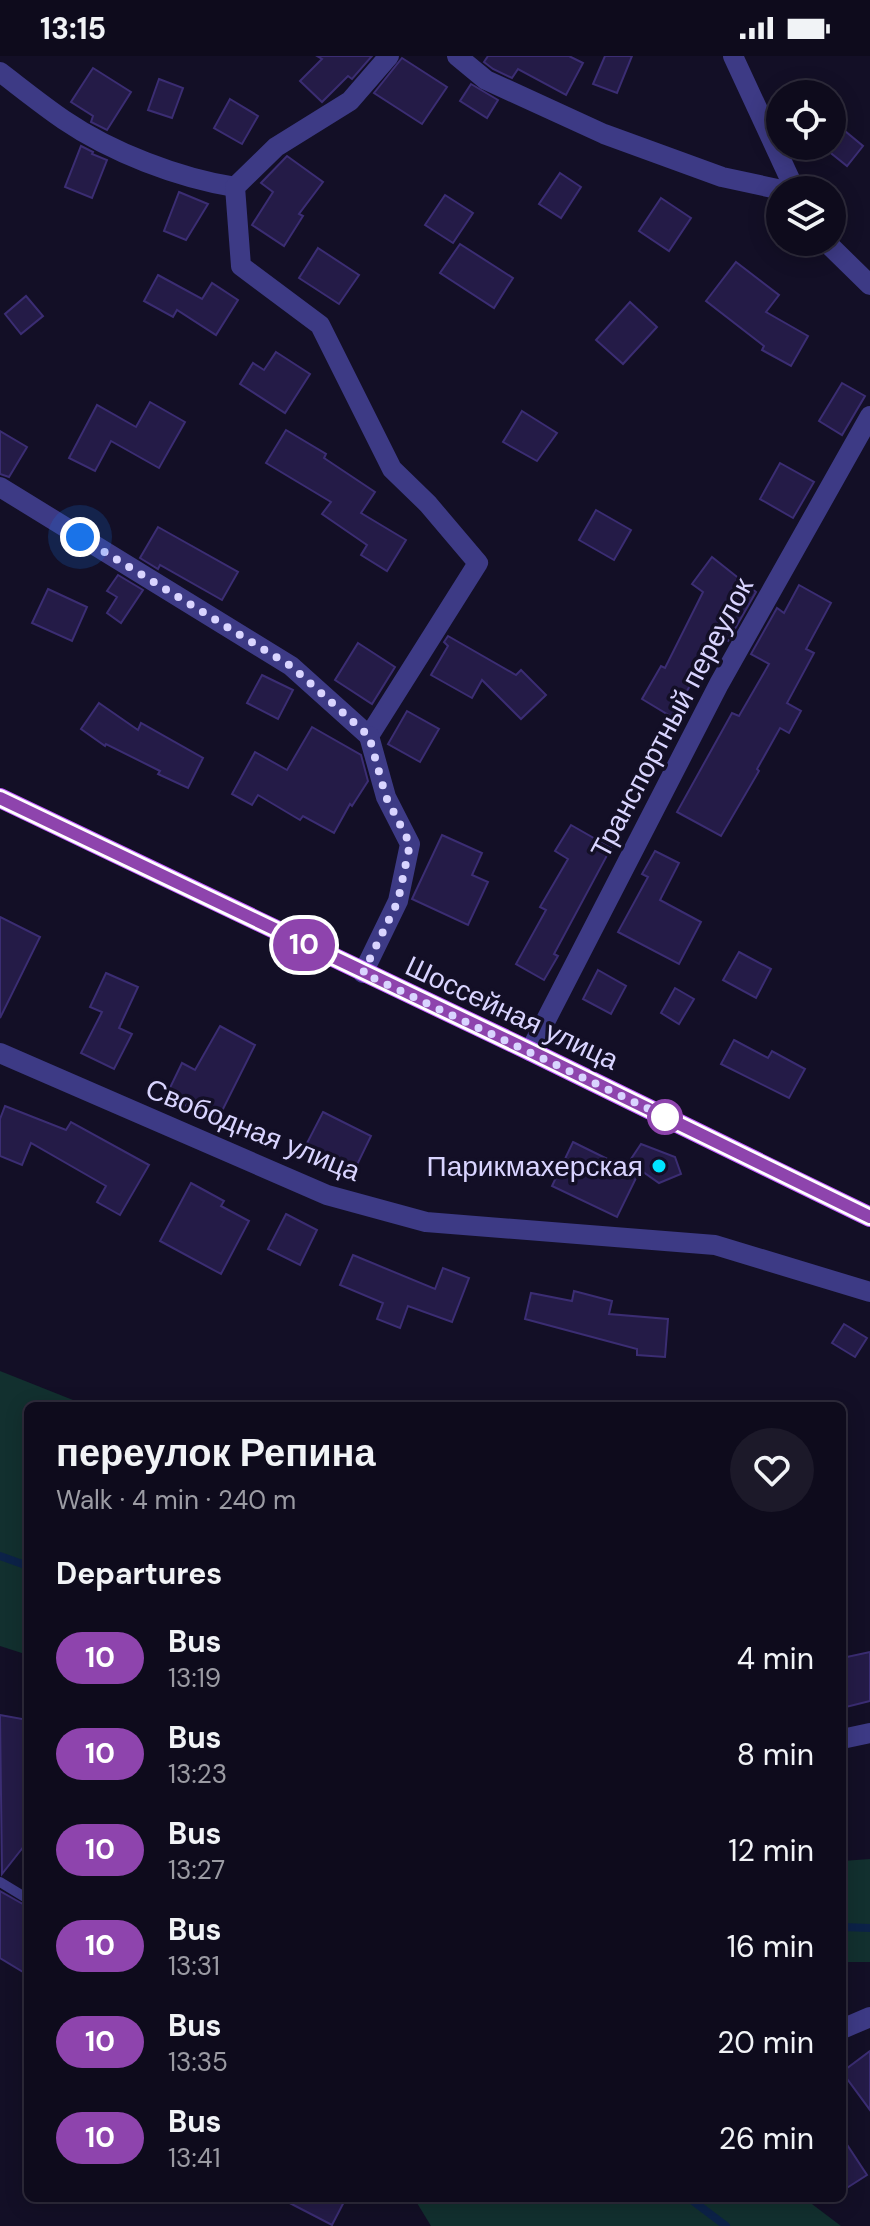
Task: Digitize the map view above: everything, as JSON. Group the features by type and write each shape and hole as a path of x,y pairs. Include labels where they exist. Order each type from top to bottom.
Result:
{"main road":[{"name":"Шоссейная улица","path":"0,798 870,1217"}],"street":[{"path":"235,187 276,147 350,101 389,56"},
{"path":"457,56 486,80 604,134 722,177 766,187"},
{"path":"733,56 789,176"},
{"path":"0,72 66,122 142,161 235,187"},
{"path":"235,187 241,266 320,325 392,469 428,504 478,563 369,736"},
{"path":"840,256 870,285"},
{"name":"Транспортный переулок","path":"530,1051 719,684 870,416"},
{"path":"0,487 291,666 369,736 386,797 410,844 398,901 363,973"},
{"name":"Свободная улица","path":"0,1053 327,1195 370,1207 426,1222 715,1245 870,1292"},
{"path":"846,1738 870,1733"},
{"path":"846,2027 870,2017"}],"lane":[{"path":"0,1882 24,1897"}],"green space":[{"path":"0,1371 78,1402 24,1402 24,1654 0,1646"},
{"path":"870,1859 870,1962 846,1962 846,1861"},
{"path":"416,2202 809,2202 841,2226 431,2226"}],"building":[{"path":"317,56 372,56 352,79 348,76 322,102 300,81 322,59"},
{"path":"488,56 569,56 583,63 566,95 518,69 512,78 493,69 484,62"},
{"path":"605,56 632,56 617,93 593,84"},
{"path":"402,58 447,87 422,124 374,93"},
{"path":"93,68 131,92 107,130 91,122 93,116 71,102"},
{"path":"159,79 183,88 172,118 148,110"},
{"path":"471,84 498,100 487,118 460,101"},
{"path":"230,99 258,116 242,144 214,128"},
{"path":"846,132 863,146 847,166 840,160 846,160"},
{"path":"81,146 107,160 92,198 65,187"},
{"path":"287,156 323,182 299,214 303,216 284,246 252,225 273,192 261,183"},
{"path":"560,173 581,187 561,218 539,204"},
{"path":"179,192 208,204 186,240 164,231"},
{"path":"445,195 473,213 453,243 425,225"},
{"path":"661,198 691,218 669,251 639,231"},
{"path":"460,244 513,278 494,308 440,273"},
{"path":"318,248 359,275 339,304 299,278"},
{"path":"736,262 779,295 766,312 808,336 791,366 762,350 764,346 706,301"},
{"path":"158,275 202,299 212,283 238,300 216,335 177,310 173,317 144,301"},
{"path":"26,296 43,316 21,334 5,314"},
{"path":"630,302 657,327 623,364 596,340"},
{"path":"276,352 310,374 285,413 240,384 253,363 264,370"},
{"path":"842,383 865,396 842,435 819,421"},
{"path":"150,402 185,422 159,468 111,441 95,471 69,458 97,405 136,427"},
{"path":"522,411 557,433 537,461 503,442"},
{"path":"286,430 326,454 324,458 375,492 361,513 406,540 387,571 361,555 367,545 322,514 331,502 266,463"},
{"path":"0,431 27,447 9,477 0,474"},
{"path":"780,463 814,482 793,518 760,499"},
{"path":"596,510 631,530 614,560 579,540"},
{"path":"158,527 238,572 222,600 160,565 158,569 140,558"},
{"path":"712,557 756,592 728,641 722,638 711,660 706,658 672,717 642,699 661,666 665,668 703,592 692,584"},
{"path":"118,575 143,590 121,623 107,613 117,597 107,591"},
{"path":"799,585 831,603 806,649 814,653 787,703 801,711 789,733 780,728 721,836 677,812 732,713 739,716 769,664 751,654 777,608 784,613"},
{"path":"48,589 87,607 72,641 32,623"},
{"path":"448,636 516,675 521,670 546,695 521,719 482,680 472,698 431,675 448,646 444,642"},
{"path":"358,643 395,667 372,704 335,680"},
{"path":"262,675 293,690 278,719 247,703"},
{"path":"99,703 138,730 141,723 203,758 188,788 158,774 160,771 105,746 81,729"},
{"path":"407,711 439,729 420,762 388,744"},
{"path":"312,727 361,755 368,781 352,806 350,804 334,833 303,816 300,820 258,795 252,805 232,794 255,752 287,770"},
{"path":"571,825 611,848 554,954 558,956 544,980 516,964 546,910 540,907 568,859 555,851"},
{"path":"442,835 482,853 472,875 488,882 468,925 412,899"},
{"path":"655,851 679,863 660,900 701,922 679,964 618,932 648,877 642,874"},
{"path":"0,917 40,937 0,1018"},
{"path":"739,952 771,969 756,998 723,980"},
{"path":"598,970 626,986 611,1014 583,999"},
{"path":"106,973 138,987 119,1028 132,1034 114,1069 81,1053 102,1012 90,1007"},
{"path":"675,988 694,999 679,1024 661,1013"},
{"path":"220,1026 255,1045 217,1121 166,1096 182,1063 195,1070"},
{"path":"734,1040 768,1058 772,1051 805,1069 789,1098 721,1064"},
{"path":"5,1106 66,1130 71,1122 149,1165 120,1215 97,1202 106,1186 31,1143 22,1165 0,1156 0,1119"},
{"path":"323,1112 371,1136 354,1171 305,1147"},
{"path":"573,1142 638,1174 617,1217 552,1186"},
{"name":"Парикмахерская","path":"641,1144 675,1157 681,1174 659,1183 629,1162"},
{"path":"191,1183 224,1201 221,1206 249,1221 221,1274 160,1241"},
{"path":"286,1214 317,1230 300,1265 268,1249"},
{"path":"353,1255 435,1289 443,1268 469,1278 452,1322 408,1306 400,1328 377,1319 383,1303 340,1285"},
{"path":"574,1291 612,1301 609,1314 668,1319 665,1357 637,1355 637,1349 525,1319 531,1293 572,1301"},
{"path":"844,1324 867,1338 855,1357 832,1343"},
{"path":"870,1652 870,1701 846,1707 846,1657"},
{"path":"0,1715 24,1719 24,1846 2,1874"},
{"path":"0,1891 24,1905 24,1973 0,1958"},
{"path":"870,2051 870,2110 846,2077 846,2069"},
{"path":"846,2143 867,2175 846,2188"},
{"path":"288,2202 344,2202 332,2225"}],"waterway":[{"path":"0,1556 24,1565"},
{"path":"846,1927 870,1928"},
{"path":"694,2202 726,2226"}],"bus line":[{"name":"10","path":"0,798 870,1217"}],"place":[{"name":"Парикмахерская","path":"659,1166"}],"route":[{"path":"80,537 291,666 369,736 386,797 410,844 398,901 363,973 672,1120 665,1117"}]}
